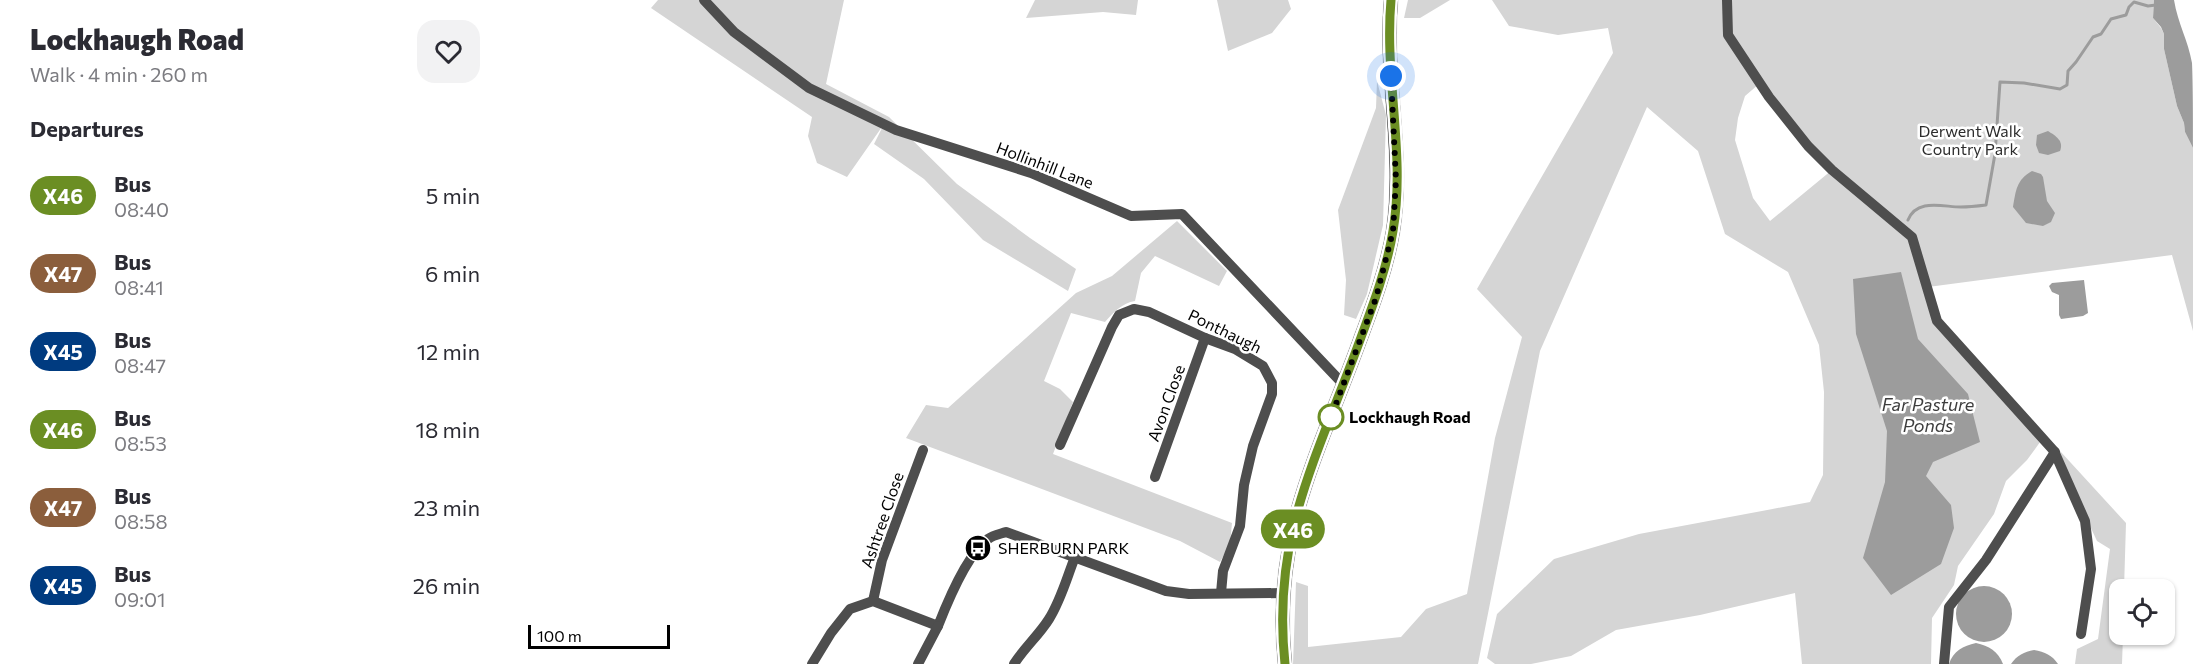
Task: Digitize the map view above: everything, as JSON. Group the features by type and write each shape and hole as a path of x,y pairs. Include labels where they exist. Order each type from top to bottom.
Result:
{"main road":[{"path":"1285,664 1282,640 1283,593 1294,525 1312,465 1376,298 1393,231 1396,180 1388,32 1391,0"}],"street":[{"name":"Hollinhill Lane","path":"704,0 734,32 809,88 896,130 1031,173 1131,216 1182,214 1344,385"},
{"path":"1727,0 1728,35 1768,97 1808,146 1832,170 1912,237 1937,321 2055,452 2085,521 2091,569 2081,634"},
{"name":"Ponthaugh","path":"1060,445 1119,315 1134,309 1149,312 1235,349 1263,366 1272,383 1272,394 1253,446 1244,485 1240,526 1223,571 1221,593"},
{"name":"Avon Close","path":"1155,477 1205,338"},
{"name":"Ashtree Close","path":"873,601 882,560 923,450"},
{"path":"1944,664 1949,607 1986,560 2055,452"},
{"path":"918,664 938,626 955,585 978,550 987,540 1006,532 1166,591 1189,594 1283,593"},
{"path":"1014,664 1025,646 1049,619 1060,598 1075,556"},
{"path":"812,664 831,633 850,609 873,601 938,626"}],"green space":[{"path":"658,0 844,0 826,84 889,117 957,184 1076,269 1068,291 983,240 924,179 874,144 884,124 847,177 817,163 808,136 812,117 651,8"},
{"path":"1035,0 1138,0 1136,15 1103,12 1026,18"},
{"path":"1217,0 1288,0 1291,9 1272,33 1228,51"},
{"path":"1408,0 1450,0 1420,18 1404,18"},
{"name":"Derwent Walk Country Park","path":"1492,0 2154,0 2153,18 2164,34 2164,49 2177,106 2193,148 2193,331 2172,255 1928,287 1937,321 2043,438 2027,460 2006,481 1994,514 1958,566 1954,585 1932,618 1931,664 1802,664 1795,593 1700,615 1616,630 1571,656 1531,664 1495,664 1487,658 1497,614 1554,559 1639,534 1810,502 1823,475 1824,392 1819,345 1788,272 1725,234 1698,151 1647,107 1540,351 1478,664 1293,664 1296,582 1308,586 1308,647 1401,637 1426,609 1467,594 1495,438 1522,337 1477,289 1613,53 1608,28 1558,35 1509,26","holes":["1759,84 1832,170 1770,221 1753,198 1735,140 1738,118 1745,96"]},
{"path":"1377,81 1386,115 1383,225 1367,294 1356,319 1344,315 1346,280 1338,210 1376,108"},
{"path":"1177,221 1227,271 1219,286 1155,256 1141,273 1135,301 1122,306 1105,322 1071,313 1044,381 1060,389 1073,402 1053,454 1232,523 1230,544 1220,562 1180,541 906,438 926,405 948,408 1076,293 1112,276"},
{"path":"2055,451 2060,451 2126,523 2124,579 2109,579 2109,645 2123,645 2122,664 2075,664 2077,649 2098,639 2110,549 2097,541"}],"water":[{"path":"2154,0 2174,0 2190,55 2193,148 2177,106 2164,49 2164,34 2153,18"},
{"path":"2048,131 2058,139 2061,147 2060,151 2048,155 2039,153 2036,145 2037,135"},
{"path":"2032,171 2043,177 2047,201 2055,213 2051,222 2043,226 2026,223 2013,207 2020,182"},
{"name":"Far Pasture Ponds","path":"1901,272 1918,339 1968,394 1980,442 1933,462 1926,476 1951,505 1954,528 1941,564 1891,595 1863,558 1885,482 1887,431 1856,334 1853,279"},
{"path":"2084,280 2088,313 2083,316 2061,319 2059,295 2052,292 2049,286 2052,283"},
{"path":"1978,586 1990,586 2004,594 2012,608 2010,625 2004,634 1990,642 1978,642 1961,630 1956,620 1956,608 1968,591"},
{"path":"1976,643 1992,650 2003,664 1949,664 1959,650"},
{"path":"2034,650 2048,654 2058,664 2011,664 2021,654"}],"waterway":[{"path":"1908,220 1912,213 1924,206 1986,205 1995,154 2000,82 2060,89 2067,85 2068,71 2093,37 2101,34 2111,19 2126,15 2134,2 2148,6 2156,5"}],"bus line":[{"name":"X46","path":"1285,664 1282,640 1283,593 1294,525 1312,465 1376,298 1393,231 1396,141 1388,32 1391,0"}],"place":[{"name":"Lockhaugh Road","path":"1331,417"},
{"name":"SHERBURN PARK","path":"978,548"}],"route":[{"path":"1331,417 1328,425 1376,298 1393,231 1396,141 1391,76"}]}
